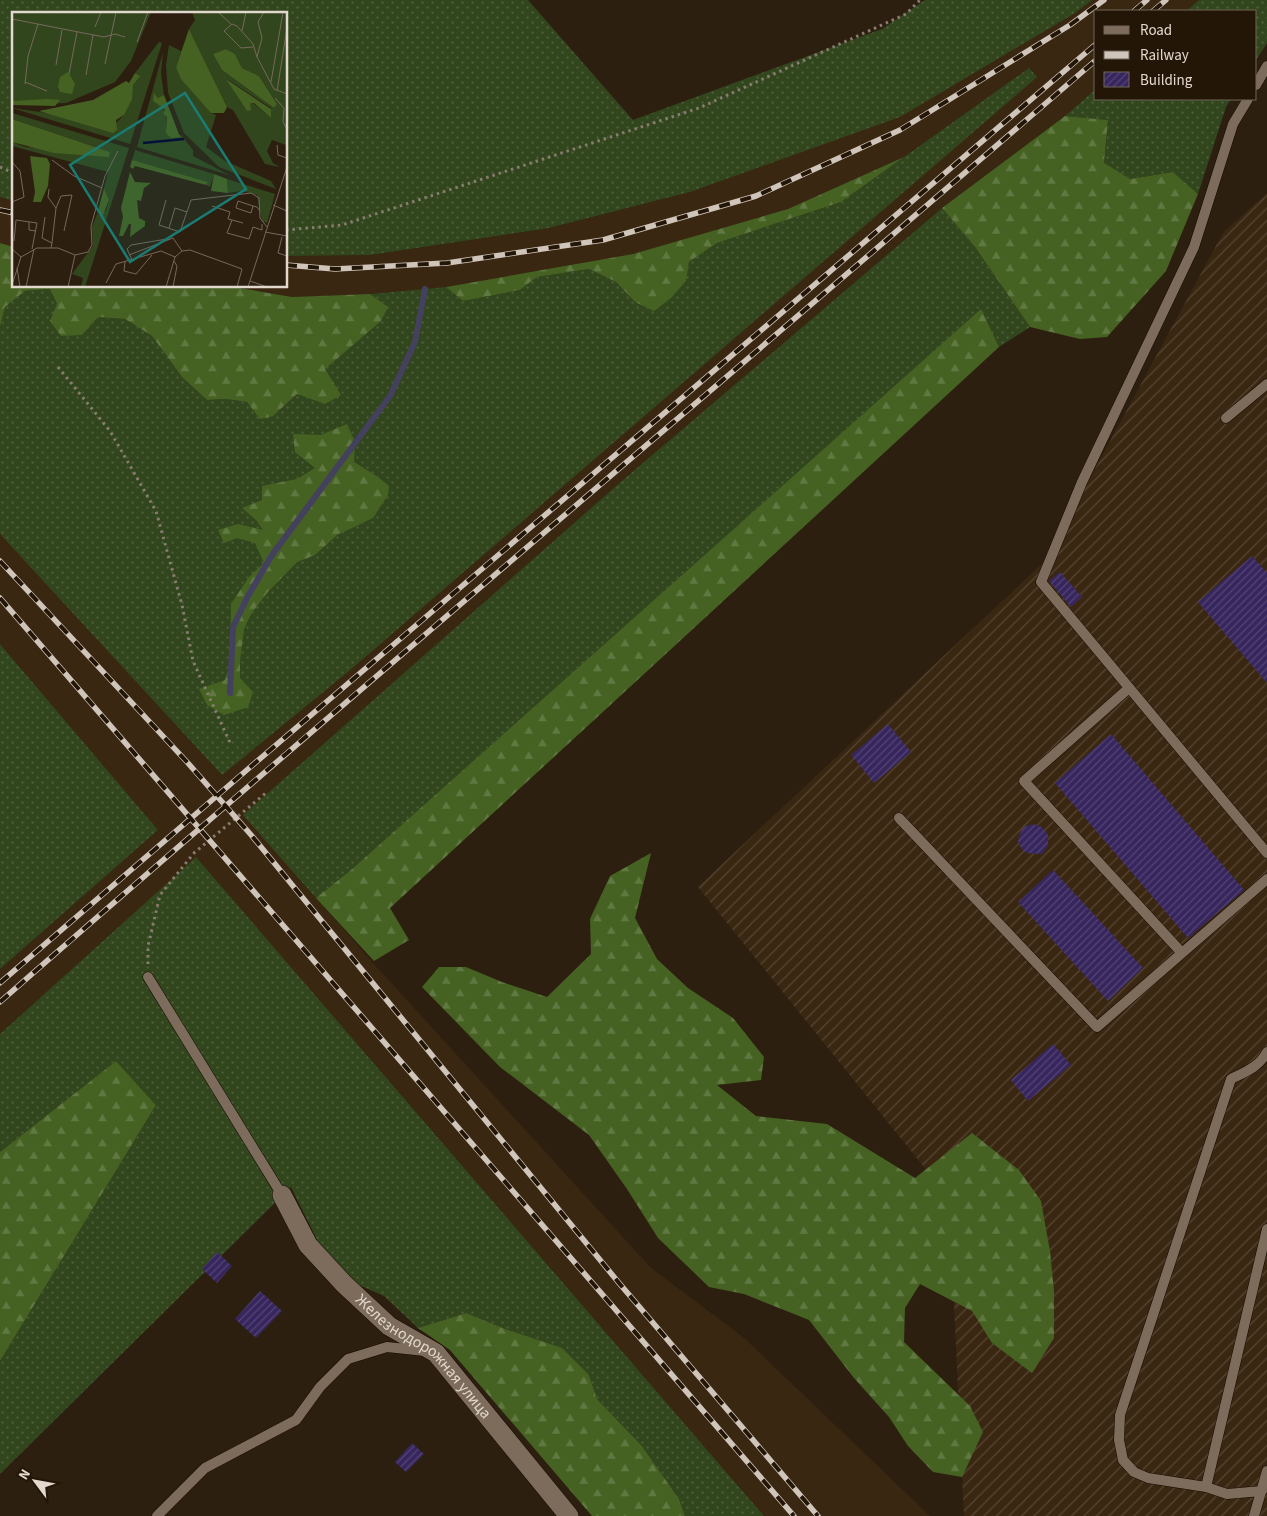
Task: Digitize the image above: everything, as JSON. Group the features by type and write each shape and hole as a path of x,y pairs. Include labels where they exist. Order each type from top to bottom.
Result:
{"street":[{"name":"Железнодорожная улица","path":"282,1195 308,1245 344,1284 389,1326 436,1353 569,1516"}],"lane":[{"path":"1257,83 1267,66"},
{"path":"1247,100 1233,124 1194,247 1082,482 1041,582 1267,853"},
{"path":"1226,418 1267,384"},
{"path":"1129,688 1024,781 1182,953"},
{"path":"899,818 1097,1027 1267,879"},
{"path":"148,977 282,1195"},
{"path":"1262,1491 1227,1494 1206,1488 1148,1478 1134,1472 1123,1460 1120,1440 1120,1415 1230,1079 1251,1070 1264,1059 1267,1052"},
{"path":"1206,1488 1267,1229"},
{"path":"157,1516 205,1468 296,1420 320,1387 348,1359 387,1347 436,1353"},
{"path":"1254,1516 1267,1472"}],"path":[{"path":"288,230 342,226 699,108 906,14 920,0"},
{"path":"0,167 12,172"},
{"path":"58,366 110,431 156,511 182,605 193,662 231,746"},
{"path":"148,977 148,946 160,895 194,852 267,792"}],"shaded area":[{"path":"1083,0 1199,0 1187,10 1094,10 1094,91 1065,116 942,208 624,479 244,815 373,963 651,1268 743,1337 930,1516 764,1516 196,857 0,1034 0,969 158,830 0,644 0,533 222,775 1029,68 904,157 788,209 633,254 446,287 370,294 292,297 240,288 288,288 288,256 370,255 549,228 690,192 889,119"},
{"path":"1267,193 1267,1516 964,1516 949,1198 698,887 1045,561 1223,233"},
{"path":"0,197 12,200 12,246 0,243"}],"green space":[{"path":"0,0 528,0 633,120 882,29 925,0 1092,0 1075,13 900,117 690,192 549,228 370,255 288,256 288,12 12,12 12,200 0,197"},
{"path":"1199,0 1267,0 1267,43 1257,58 1257,10 1187,10"},
{"path":"1029,68 1037,77 349,671 222,775 0,534 0,327 5,307 25,291 50,289 57,304 82,335 98,317 125,319 152,336 182,377 207,400 226,399 247,402 273,416 341,354 387,307 370,294 446,287 463,301 520,290 537,277 589,269 616,282 635,302 685,281 689,262 717,243 841,202"},
{"path":"1094,91 1094,100 1230,100 1226,107 1198,194 1173,172 1130,179 1104,164 1108,120 1065,116"},
{"path":"1065,116 1108,120 1104,163 1130,179 1173,172 1198,194 1166,271 1107,337 1080,339 1030,327 975,247 942,208"},
{"path":"904,157 841,202 717,243 689,262 686,281 671,298 654,311 635,302 616,282 589,269 537,277 520,290 463,301 446,287 633,254 788,209"},
{"path":"942,208 975,247 1030,327 999,347 981,310 352,869 316,898 243,815 624,479"},
{"path":"0,243 12,246 12,288 240,288 292,297 370,294 388,307 381,321 325,369 341,395 325,404 297,394 273,416 260,419 247,402 226,399 207,400 182,377 152,336 125,319 98,317 82,335 61,336 50,321 57,304 50,289 25,291 5,307 0,327"},
{"path":"981,309 999,347 390,908 409,940 374,961 316,898 352,869"},
{"path":"347,424 355,442 354,462 389,486 388,495 373,518 337,535 315,555 297,562 267,593 251,614 244,629 240,678 253,692 248,707 224,715 207,705 199,689 225,680 230,664 231,604 249,577 264,563 255,543 237,538 224,543 218,530 238,524 263,530 256,520 242,508 262,500 262,486 297,479 315,468 295,452 293,434 321,435"},
{"path":"0,644 158,830 0,969"},
{"path":"651,853 635,918 657,959 688,988 733,1018 764,1057 761,1080 717,1085 756,1116 827,1124 915,1178 972,1133 1019,1170 1041,1201 1050,1251 1054,1291 1054,1338 1032,1373 992,1343 972,1311 920,1284 905,1308 904,1342 970,1406 983,1432 962,1477 933,1472 908,1446 889,1417 854,1378 809,1320 744,1294 709,1287 658,1238 627,1189 589,1135 500,1067 422,987 439,967 466,967 502,982 547,997 591,954 590,919 610,876"},
{"path":"196,857 764,1516 685,1516 679,1499 642,1446 597,1399 589,1375 508,1330 466,1313 418,1328 384,1296 334,1274 291,1187 0,1474 0,1361 156,1105 116,1061 0,1152 0,1034"},
{"path":"116,1061 156,1105 0,1361 0,1152"},
{"path":"466,1313 508,1330 562,1348 589,1375 597,1399 642,1446 679,1499 685,1516 592,1516 450,1350 418,1328"}],"building":[{"path":"1252,556 1267,573 1267,683 1198,602"},
{"path":"1060,572 1082,597 1071,607 1049,581"},
{"path":"888,724 911,752 874,783 851,755"},
{"path":"1111,734 1244,890 1188,938 1055,783"},
{"path":"1033,824 1042,827 1048,835 1048,845 1042,854 1026,853 1019,845 1018,840 1021,831 1024,827"},
{"path":"1053,870 1143,968 1108,1001 1018,902"},
{"path":"1053,1044 1071,1065 1028,1101 1011,1080"},
{"path":"217,1252 232,1266 217,1283 202,1269"},
{"path":"260,1291 282,1311 256,1338 235,1319"},
{"path":"412,1443 424,1454 406,1472 395,1462"}],"waterway":[{"path":"230,693 233,627 248,596 272,555 390,396 415,342 425,289"}],"railway":[{"path":"288,265 335,269 447,263 603,240 756,196 900,130 1070,25 1104,0"},
{"path":"1135,10 1147,0"},
{"path":"1154,10 1166,0"},
{"path":"0,983 1094,46"},
{"path":"0,1002 273,765 1094,62"},
{"path":"0,210 12,213"},
{"path":"0,561 187,762 252,836 619,1283 818,1516"},
{"path":"0,598 794,1516"}]}
